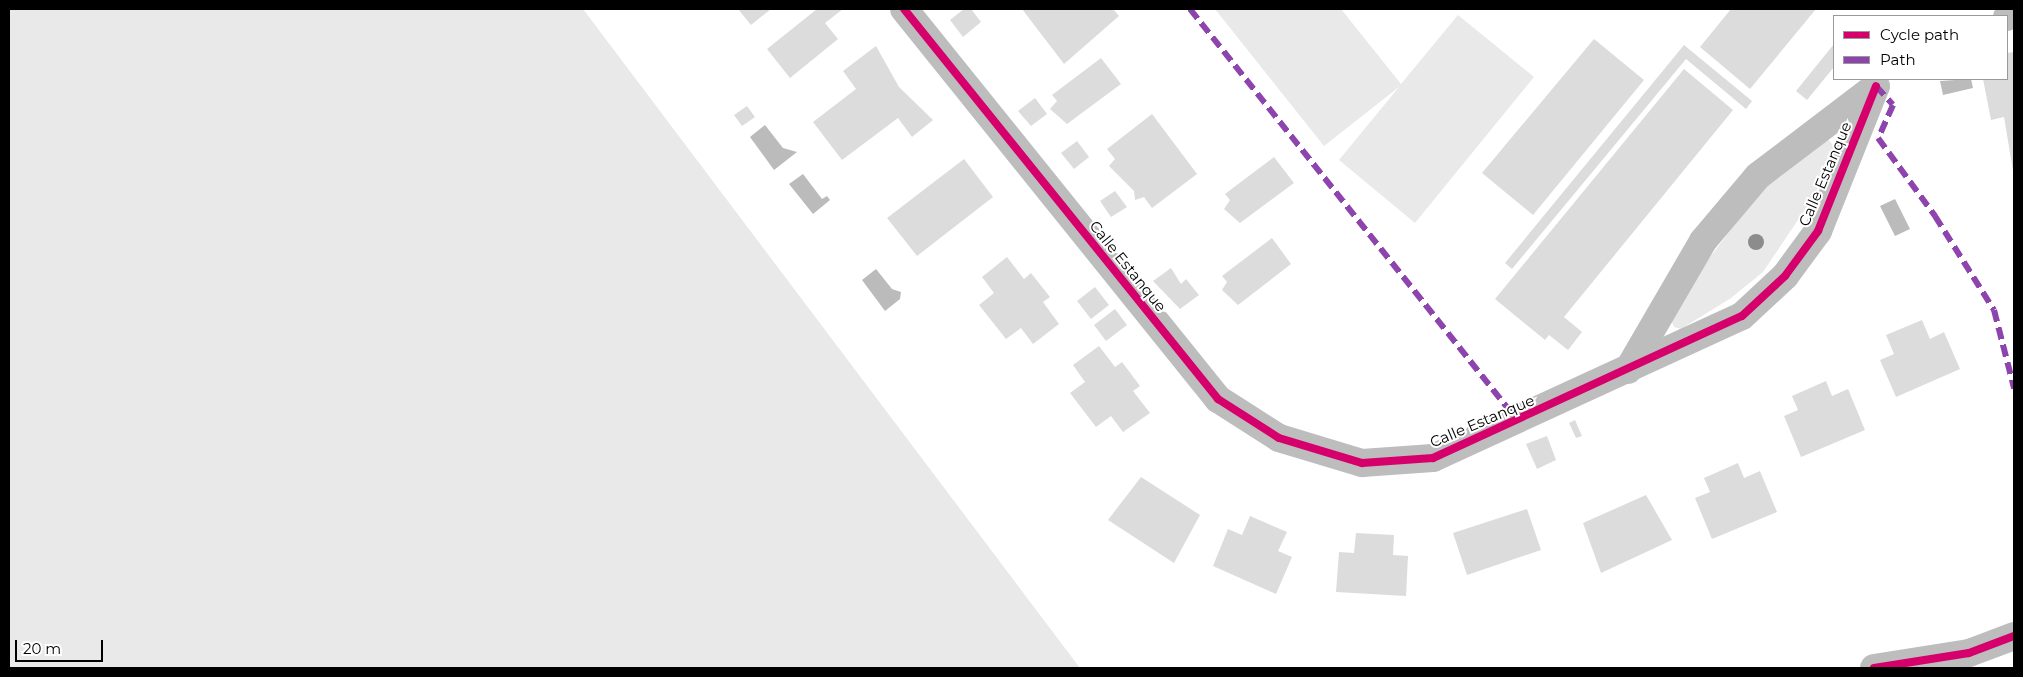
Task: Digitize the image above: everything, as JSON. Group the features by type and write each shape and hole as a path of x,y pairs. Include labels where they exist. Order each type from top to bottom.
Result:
{"street":[{"name":"Calle Estanque","path":"904,9 1218,399 1279,438 1362,463 1433,458 1742,316 1785,276 1818,230 1880,82"},
{"name":"Calle Estanque","path":"1628,370 1703,241 1758,176 1880,82"},
{"path":"1874,668 1968,653 2014,636"}],"shaded area":[{"path":"9,9 583,9 1080,668 9,668"},
{"path":"1215,9 1341,9 1401,84 1458,15 1534,77 1415,223 1339,160 1399,87 1324,146"},
{"path":"1971,80 1973,88 1943,95 1940,81"},
{"path":"765,125 783,148 797,152 774,170 750,137"},
{"path":"1828,139 1835,148 1816,193 1763,272 1731,298 1681,329 1674,327 1671,320 1704,265 1757,195"},
{"path":"803,174 822,199 827,196 830,200 813,214 789,184"},
{"path":"1895,199 1910,229 1895,236 1880,206"},
{"path":"876,269 892,289 901,292 900,299 885,311 862,280"}],"building":[{"path":"738,9 771,9 751,25"},
{"path":"817,9 843,9 825,23 838,39 790,78 767,49"},
{"path":"964,9 971,9 981,22 963,37 950,20"},
{"path":"1022,9 1113,9 1119,16 1064,64"},
{"path":"1731,9 1816,9 1750,89 1700,47"},
{"path":"1594,39 1644,80 1533,215 1482,173"},
{"path":"1684,45 1752,101 1746,109 1686,59 1512,269 1505,263"},
{"path":"1833,45 1833,68 1807,100 1796,91"},
{"path":"876,46 899,87 933,120 912,137 898,118 842,160 813,122 856,89 843,71"},
{"path":"2014,52 2014,171 2004,117 1991,120 1983,80 2008,80 2008,53"},
{"path":"1101,58 1121,84 1067,124 1050,109 1057,101 1052,95"},
{"path":"1684,69 1733,110 1564,317 1582,332 1568,350 1549,335 1545,340 1495,299"},
{"path":"1035,98 1047,114 1031,126 1018,111"},
{"path":"747,106 755,117 742,126 734,115"},
{"path":"1152,114 1197,174 1152,208 1144,197 1135,200 1134,191 1109,166 1115,159 1107,149"},
{"path":"1077,141 1089,157 1074,169 1061,153"},
{"path":"1274,157 1294,183 1240,223 1224,209 1230,200 1225,194"},
{"path":"964,159 993,197 917,256 887,218"},
{"path":"1115,191 1127,207 1111,217 1100,201"},
{"path":"1272,238 1291,264 1238,305 1222,290 1227,282 1222,276"},
{"path":"1007,257 1024,279 1031,273 1050,297 1043,302 1059,324 1033,344 1021,328 1006,339 979,305 994,293 982,277"},
{"path":"1171,268 1181,284 1186,279 1199,295 1180,309 1153,281"},
{"path":"1095,287 1109,305 1091,319 1077,301"},
{"path":"1115,309 1127,325 1106,341 1094,325"},
{"path":"1922,320 1930,339 1944,332 1960,369 1896,397 1880,360 1894,354 1886,335"},
{"path":"1099,346 1115,367 1122,362 1140,386 1133,391 1150,413 1123,432 1111,416 1096,427 1070,393 1085,382 1073,365"},
{"path":"1826,381 1832,396 1848,389 1865,430 1801,457 1784,416 1798,410 1792,396"},
{"path":"1575,420 1582,436 1576,438 1569,423"},
{"path":"1547,436 1556,460 1537,469 1526,444"},
{"path":"1738,463 1744,478 1760,471 1777,512 1712,539 1695,498 1710,492 1704,478"},
{"path":"1141,477 1200,515 1174,563 1108,520"},
{"path":"1646,495 1672,540 1601,573 1583,523"},
{"path":"1527,509 1541,550 1467,575 1453,533"},
{"path":"1250,516 1287,532 1278,551 1292,557 1276,594 1213,566 1228,529 1242,535"},
{"path":"1356,533 1394,535 1393,555 1408,556 1406,596 1336,592 1339,552 1354,553"}],"marked path":[{"path":"1190,9 1518,421"},
{"path":"1876,86 1893,105 1878,138 1935,216 1994,310 2014,388"}],"cycle path":[{"path":"904,9 1218,399 1279,438 1362,463 1433,458 1742,316 1785,276 1818,231 1876,86"},
{"path":"1874,668 1969,653 2014,636"}]}
